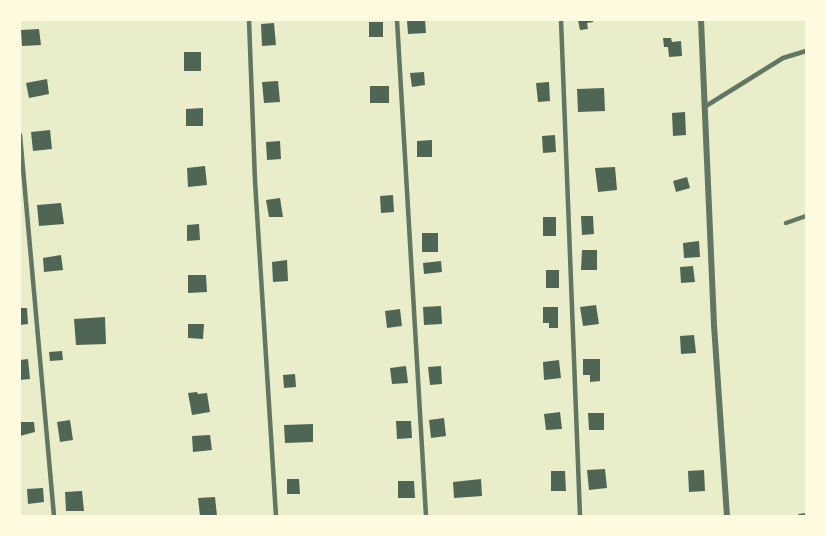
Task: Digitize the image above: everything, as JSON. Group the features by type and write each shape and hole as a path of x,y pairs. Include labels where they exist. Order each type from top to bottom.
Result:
{"street":[{"path":"701,20 714,325 727,516"}],"lane":[{"path":"249,20 255,181 276,516"},
{"path":"397,20 426,516"},
{"path":"561,20 580,516"},
{"path":"706,106 783,58 807,51"},
{"path":"20,135 54,516"},
{"path":"786,223 807,216"},
{"path":"800,516 807,515"}],"building":[{"path":"425,20 426,33 408,34 407,21"},
{"path":"578,20 593,20 593,22 587,23 588,29 580,30"},
{"path":"369,22 383,22 383,37 369,37"},
{"path":"274,23 276,45 262,46 261,24"},
{"path":"39,29 41,45 22,46 21,30"},
{"path":"663,38 671,38 672,42 681,41 682,56 669,57 668,47 664,47"},
{"path":"184,52 201,52 201,71 184,71"},
{"path":"424,72 425,85 412,87 410,73"},
{"path":"47,79 49,94 29,98 26,83"},
{"path":"278,81 280,102 264,103 262,82"},
{"path":"549,82 550,101 538,102 536,83"},
{"path":"370,86 389,86 389,103 370,103"},
{"path":"604,88 605,111 578,112 577,89"},
{"path":"203,108 203,126 186,126 186,109"},
{"path":"685,112 686,135 673,136 672,113"},
{"path":"50,130 52,149 33,151 31,132"},
{"path":"555,135 556,152 543,153 542,136"},
{"path":"432,140 432,157 417,157 417,141"},
{"path":"280,141 281,159 267,160 266,142"},
{"path":"205,166 207,185 188,187 187,168"},
{"path":"615,167 617,190 598,192 595,168"},
{"path":"687,177 690,188 676,192 673,181"},
{"path":"393,195 394,212 381,213 380,196"},
{"path":"280,198 283,217 269,217 266,200"},
{"path":"61,203 64,224 39,226 37,205"},
{"path":"581,216 593,216 594,234 582,235"},
{"path":"543,217 556,217 556,236 543,236"},
{"path":"199,224 200,240 187,241 187,225"},
{"path":"422,233 438,233 438,252 422,252"},
{"path":"699,241 700,257 684,258 683,243"},
{"path":"582,250 597,250 597,270 581,270"},
{"path":"61,255 63,270 44,272 43,258"},
{"path":"287,260 288,281 273,282 272,262"},
{"path":"441,261 442,272 424,274 423,263"},
{"path":"693,266 695,282 681,283 680,267"},
{"path":"546,270 559,270 559,288 546,288"},
{"path":"188,275 206,275 207,292 188,293"},
{"path":"596,305 599,324 583,326 580,307"},
{"path":"441,306 442,324 424,325 423,307"},
{"path":"543,307 558,307 558,328 549,328 549,323 543,323"},
{"path":"20,308 27,308 28,324 20,325"},
{"path":"400,309 402,326 387,328 385,311"},
{"path":"105,317 106,344 76,345 74,319"},
{"path":"188,324 204,324 203,339 188,338"},
{"path":"694,335 696,353 681,354 680,336"},
{"path":"62,351 63,360 50,361 49,352"},
{"path":"28,359 30,379 20,380 20,360"},
{"path":"583,359 600,359 600,381 590,382 590,375 583,375"},
{"path":"559,360 561,378 544,380 543,362"},
{"path":"406,366 408,383 392,384 390,368"},
{"path":"441,366 442,384 430,385 428,367"},
{"path":"295,374 296,387 284,388 283,375"},
{"path":"197,392 198,394 207,393 210,412 192,415 188,393"},
{"path":"560,412 562,429 546,430 544,414"},
{"path":"588,413 604,413 604,430 589,430"},
{"path":"444,418 446,436 431,438 429,420"},
{"path":"70,420 73,440 60,442 57,422"},
{"path":"396,421 411,421 412,438 397,439"},
{"path":"20,422 34,422 35,432 20,436"},
{"path":"313,424 313,442 285,443 284,425"},
{"path":"210,435 212,450 193,452 192,436"},
{"path":"605,469 607,488 589,490 587,470"},
{"path":"704,470 705,491 689,492 688,471"},
{"path":"551,471 565,471 566,491 551,491"},
{"path":"287,479 299,479 300,494 287,494"},
{"path":"481,479 482,496 454,498 453,482"},
{"path":"398,481 414,481 415,498 398,498"},
{"path":"43,488 44,502 28,504 27,489"},
{"path":"82,491 84,511 66,511 65,492"},
{"path":"215,497 217,516 200,516 198,498"}]}
